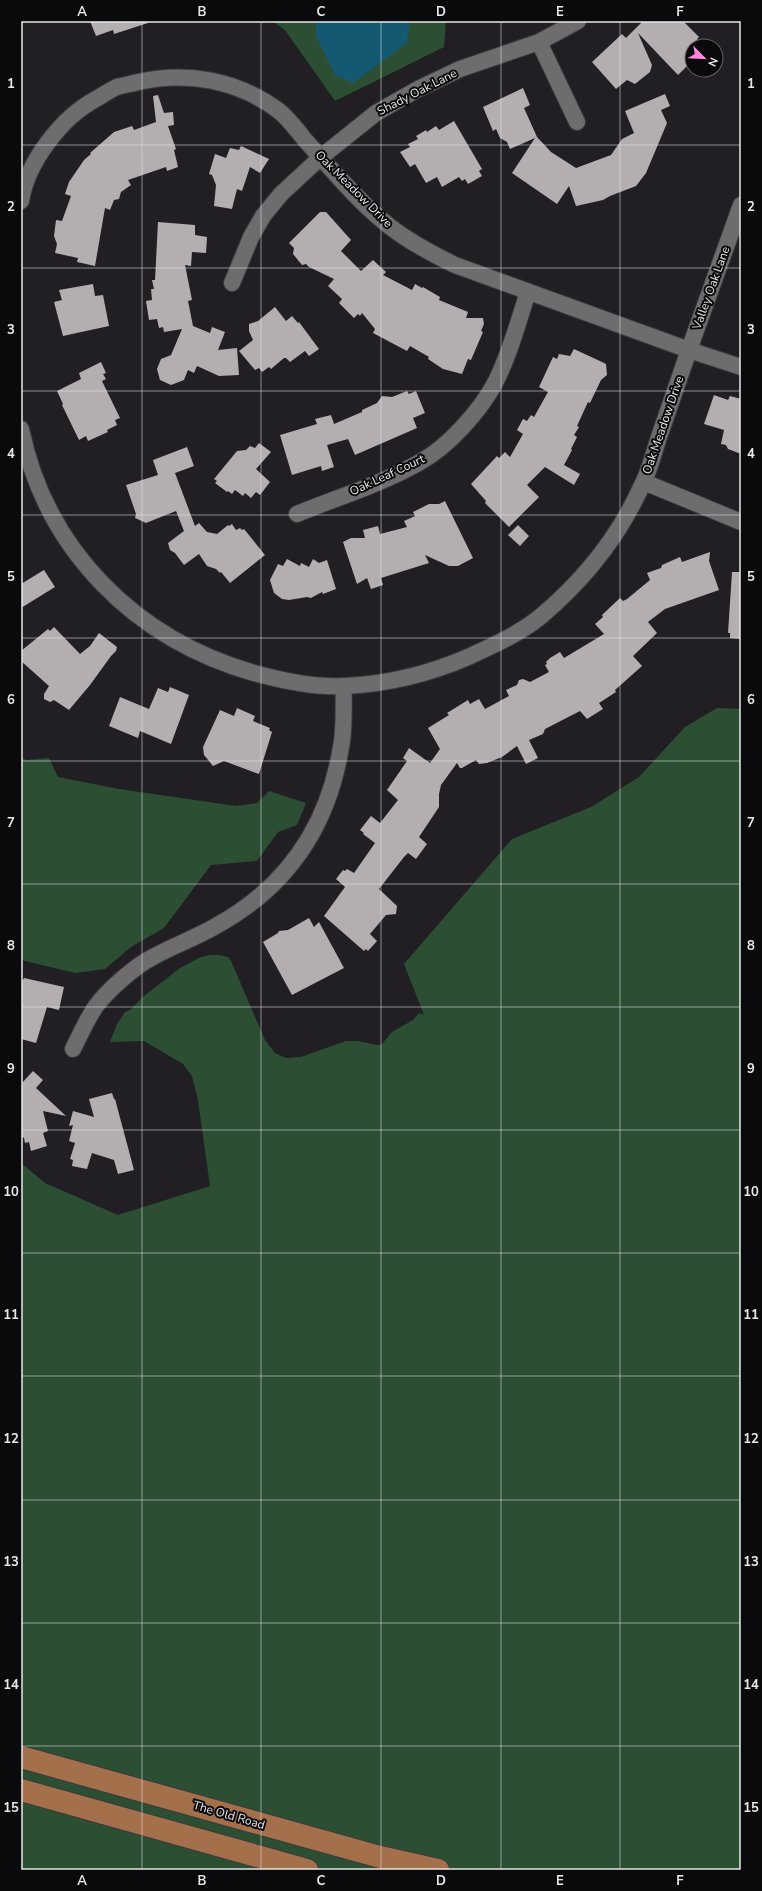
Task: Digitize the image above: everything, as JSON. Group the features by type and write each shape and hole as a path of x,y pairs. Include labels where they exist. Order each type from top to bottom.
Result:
{"main road":[{"name":"The Old Road","path":"21,1757 380,1857 438,1870"},
{"path":"21,1790 307,1870"}],"street":[{"name":"Shady Oak Lane","path":"232,283 263,216 281,194 321,157 376,113 418,89 460,70 539,42 578,21"},
{"path":"539,42 577,122"},
{"name":"Oak Meadow Drive","path":"21,201 33,166 44,146 66,121 89,102 118,87 155,78 191,77 216,81 251,93 279,111 383,221 423,249 455,265 689,350 644,482 626,516 604,550 571,587 538,618 502,641 453,663 410,677 344,686 280,680 232,666 166,635 135,614 101,584 82,560 54,517 38,486 26,451 21,428"},
{"name":"Valley Oak Lane","path":"689,350 741,205"},
{"name":"Oak Leaf Court","path":"297,514 384,480 422,462 452,438 477,412 495,383 509,351 528,292"},
{"path":"689,350 741,367"},
{"path":"644,482 741,522"},
{"path":"73,1049 96,1007 116,984 151,958 214,927 252,902 284,874 317,826 324,809 342,746 344,686"}],"green space":[{"path":"272,21 446,21 444,47 335,101 285,30"},
{"path":"717,708 741,709 741,1870 21,1870 21,1163 45,1183 118,1215 210,1186 198,1100 192,1076 183,1064 144,1041 110,1042 117,1024 125,1012 130,1010 144,996 180,968 201,957 219,955 228,957 231,961 265,1040 275,1053 286,1058 301,1057 346,1041 358,1041 377,1045 382,1044 392,1032 413,1020 419,1013 424,1015 404,964 512,839 591,807 639,777 685,727"},
{"path":"21,757 26,760 49,758 58,777 119,789 236,806 257,803 269,791 306,803 297,825 278,832 257,861 211,865 164,928 131,947 105,969 75,973 21,960"}],"water":[{"path":"316,21 410,21 407,43 353,83 335,75 316,36"}],"building":[{"path":"90,21 147,21 148,23 114,34 113,30 96,36"},
{"path":"643,21 683,21 699,37 684,38 684,69 678,75 638,33 652,65 650,72 635,84 627,80 616,89 592,62 622,34 626,38"},
{"path":"523,88 530,105 524,108 537,137 551,152 576,168 611,155 622,139 634,133 625,111 665,94 670,106 661,110 667,123 646,173 636,186 603,200 576,206 569,186 557,204 512,173 535,138 510,149 507,142 500,138 496,129 493,131 483,107"},
{"path":"158,95 164,113 173,112 174,125 168,126 176,149 174,150 178,167 167,171 166,167 128,180 131,185 121,192 119,199 114,200 110,210 105,208 95,266 77,262 78,258 55,253 57,244 54,236 56,220 62,221 71,196 65,194 69,182 84,160 91,154 90,153 114,132 132,126 134,130 156,122 153,96"},
{"path":"454,121 482,169 479,171 482,176 468,184 465,179 462,181 459,177 442,187 437,177 426,183 415,164 410,167 400,152 410,147 408,144 418,139 416,136 426,130 427,132 436,126 439,130"},
{"path":"241,146 269,159 260,173 250,167 242,191 237,189 232,209 214,206 216,185 212,175 209,174 215,154 226,158 230,148 239,150"},
{"path":"320,212 326,212 351,240 341,251 361,271 373,260 386,272 383,275 412,290 415,284 422,288 423,287 440,297 439,300 468,312 466,318 483,318 484,324 481,331 483,332 471,360 468,359 462,374 443,369 428,359 429,357 410,346 407,351 373,333 375,329 362,313 360,316 358,314 354,318 339,303 342,299 328,286 334,279 309,267 306,264 302,265 293,254 294,248 289,243"},
{"path":"158,222 195,225 195,235 207,237 206,253 192,252 191,266 185,265 192,300 188,301 193,326 210,333 212,327 225,332 218,350 237,348 239,375 219,376 197,366 194,373 188,370 184,380 171,385 160,380 157,369 161,359 171,355 182,329 164,332 163,327 159,328 157,319 149,320 146,301 152,300 151,289 154,289 152,280 155,280"},
{"path":"93,284 95,296 103,295 109,326 63,336 54,302 62,300 59,290"},
{"path":"275,307 286,321 292,316 298,323 299,322 319,349 309,356 305,351 290,362 284,358 271,369 269,367 262,372 259,368 255,370 239,351 253,340 249,331 249,324 258,321"},
{"path":"574,349 606,364 607,375 601,380 590,403 588,402 577,426 579,427 574,435 577,437 564,465 580,474 574,485 545,467 527,485 539,497 509,527 485,503 486,501 471,484 497,456 499,458 505,452 510,457 523,434 517,430 523,419 527,421 531,415 534,417 548,392 539,387 553,357 557,359 559,354 570,356"},
{"path":"101,362 106,373 103,374 106,379 102,381 120,418 115,420 117,425 107,430 108,432 88,441 86,436 79,440 57,391 81,379 79,373"},
{"path":"407,391 409,394 416,391 425,413 413,418 417,428 355,455 348,439 327,445 334,467 322,471 321,466 292,475 280,435 317,424 315,419 331,415 334,424 362,412 362,410 377,403 382,396 392,397"},
{"path":"714,395 728,400 730,396 741,399 741,454 728,449 726,445 721,444 724,430 704,424"},
{"path":"259,443 271,452 256,469 270,482 260,495 256,492 251,498 245,493 243,496 235,490 232,494 215,483 217,481 214,479 237,451 246,450 250,446 255,448"},
{"path":"187,447 194,466 175,473 195,526 199,523 207,532 217,534 228,525 229,526 232,524 236,530 240,528 242,530 244,529 265,555 230,583 221,572 220,573 216,569 207,566 199,554 184,565 175,553 170,550 168,543 184,531 176,511 146,523 135,518 136,514 126,485 158,475 153,460"},
{"path":"445,501 473,558 458,566 449,566 425,555 429,563 381,578 383,585 371,589 367,578 357,584 343,542 351,538 365,538 363,530 378,526 380,534 407,527 404,521 415,516 413,512 429,504 439,504"},
{"path":"518,525 529,536 520,546 508,535"},
{"path":"710,552 709,561 719,590 665,609 648,622 657,633 633,656 642,666 615,690 616,692 599,703 603,709 587,719 580,711 545,729 543,734 529,740 538,758 526,764 517,746 502,757 487,763 479,764 476,760 460,768 457,763 441,785 439,807 419,837 427,844 416,859 408,853 379,889 397,906 396,914 386,915 370,934 377,941 368,951 366,949 364,951 324,916 345,887 336,879 343,870 345,871 347,869 354,873 375,843 360,830 371,816 380,823 398,800 387,790 407,761 403,758 409,748 430,763 440,749 428,728 449,715 447,713 468,700 470,704 479,699 485,709 509,696 506,690 517,685 519,680 523,679 530,682 549,672 545,665 550,658 560,652 564,658 604,634 595,624 620,598 623,601 627,599 650,580 647,573 661,568 662,565 680,557 682,562"},
{"path":"287,559 300,566 301,563 309,567 313,559 319,563 327,560 336,589 323,594 322,592 311,598 307,597 289,600 282,599 274,593 270,580 278,564 283,566"},
{"path":"44,570 55,587 21,608 21,584"},
{"path":"732,572 741,572 741,639 730,638 730,633 728,633"},
{"path":"54,627 80,654 90,646 99,633 117,647 116,651 69,710 54,700 50,702 44,699 44,694 49,686 21,661 21,651 48,629 50,631"},
{"path":"170,687 189,695 171,744 140,731 138,738 109,726 120,697 149,709 158,688 168,692"},
{"path":"237,708 255,716 253,721 270,728 269,730 272,732 259,774 224,761 213,766 204,755 203,747 220,710 234,716"},
{"path":"309,918 314,927 319,922 344,968 292,995 263,942 279,931 288,930"},
{"path":"24,978 64,987 59,1010 47,1007 36,1043 21,1039 21,983"},
{"path":"33,1071 43,1080 36,1088 66,1116 43,1111 48,1131 43,1133 47,1146 31,1151 29,1142 25,1143 24,1138 21,1136 21,1084"},
{"path":"112,1093 115,1099 134,1170 118,1174 114,1160 92,1153 87,1169 72,1166 73,1160 70,1159 75,1143 69,1141 73,1125 69,1126 73,1111 94,1117 89,1099"}]}
